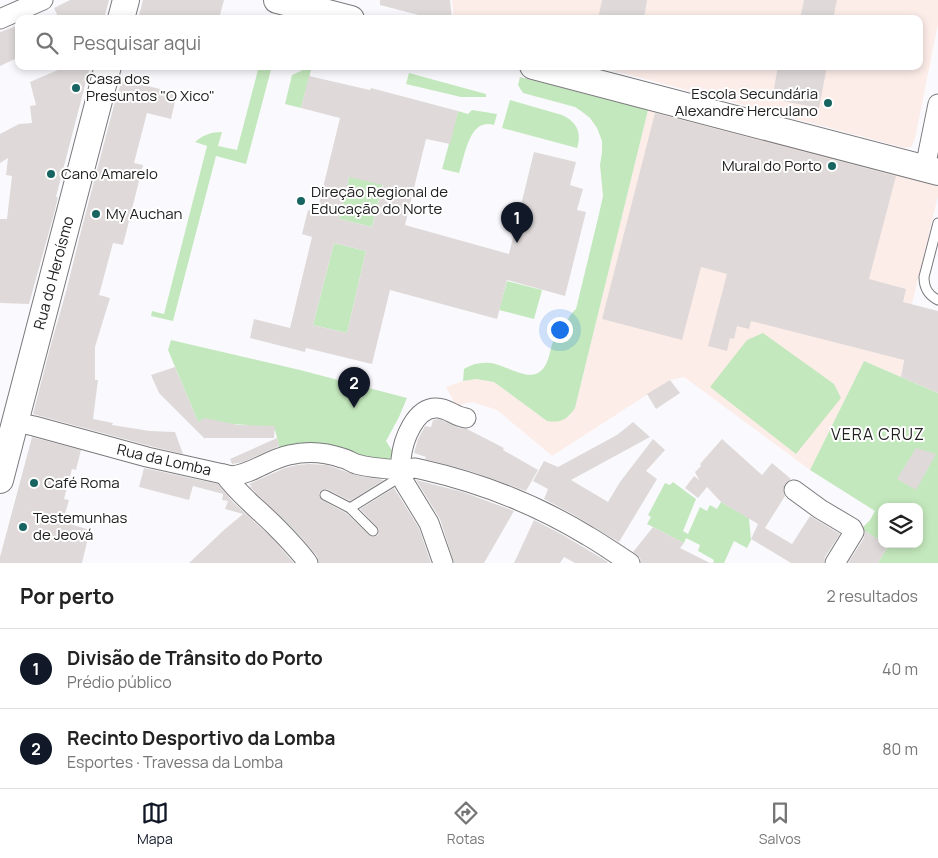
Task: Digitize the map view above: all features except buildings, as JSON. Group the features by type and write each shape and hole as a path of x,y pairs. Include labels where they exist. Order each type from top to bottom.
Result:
{"street":[{"path":"0,19 43,0"},
{"path":"122,15 126,0"},
{"path":"277,0 309,4 340,15"},
{"name":"Rua do Heroísmo","path":"0,480 107,70"},
{"path":"547,70 931,170 938,104"},
{"path":"443,563 429,524 404,482 401,459 410,429 422,413 431,408 442,408 457,416 466,418"},
{"name":"Rua da Lomba","path":"15,422 147,457 224,474 236,490 273,524 308,563"},
{"path":"224,474 232,476 242,475 288,455 308,452 327,454 357,464 402,470 415,468 480,485 537,509 588,536 630,563"},
{"path":"794,490 820,509 852,528 854,532 835,563"}],"lane":[{"path":"938,223 924,277 926,290 938,300"},
{"path":"350,508 397,479 402,470"},
{"path":"325,495 350,508 373,531"}],"shaded area":[{"name":"Escola Secundária Alexandre Herculano","path":"452,0 938,0 938,24 915,139 911,147 905,148 611,70 923,70 923,15 454,15"},
{"path":"648,110 938,183 938,196 912,304 901,377 864,361 810,470 684,377 670,380 552,456 497,410 472,402 456,406 446,387 476,379 494,382 547,421 569,417 575,408"}],"green space":[{"path":"258,70 271,70 246,164 216,156 173,321 151,316 152,311 164,314 207,146 195,142 207,134 222,132 218,146 237,150"},
{"path":"303,70 311,70 301,108 285,104 292,75"},
{"path":"409,73 486,94 486,97 461,97 406,84"},
{"path":"520,77 648,110 575,408 566,418 556,422 547,421 494,382 476,379 463,381 464,369 480,363 496,364 527,375 533,375 542,370 549,358 555,337 576,309 603,196 600,165 602,141 597,128 590,118 575,107 523,93 518,85"},
{"path":"510,100 567,118 577,128 579,138 577,148 502,128"},
{"path":"472,110 497,114 494,125 486,124 474,132 466,148 459,173 442,169 458,111 468,114"},
{"path":"394,139 372,227 339,219 349,177"},
{"path":"334,243 366,251 347,333 313,325"},
{"path":"507,281 542,290 534,319 499,310"},
{"path":"763,333 834,384 841,398 796,454 710,387 747,340"},
{"path":"171,340 300,370 407,398 386,441 393,452 388,463 281,454 275,430 247,428 247,425 198,422 168,350"},
{"path":"864,361 938,393 938,563 878,563 887,548 923,548 923,503 878,503 878,540 861,529 870,520 875,511 810,470"},
{"path":"673,482 696,499 683,531 688,534 700,507 707,511 710,505 717,509 721,502 749,518 751,540 747,548 734,541 724,563 713,563 714,560 698,551 700,545 686,538 684,543 647,524 651,517 648,515 665,483 670,485"}],"place":[{"name":"Casa dos Presuntos \"O Xico\"","path":"76,88"},
{"name":"Escola Secundária Alexandre Herculano","path":"828,103"},
{"name":"Mural do Porto","path":"832,166"},
{"name":"Cano Amarelo","path":"51,174"},
{"name":"Direção Regional de Educação do Norte","path":"301,201"},
{"name":"My Auchan","path":"96,214"},
{"name":"Divisão de Trânsito do Porto","path":"517,243"},
{"name":"Recinto Desportivo da Lomba","path":"354,408"},
{"name":"Café Roma","path":"34,483"},
{"name":"Testemunhas de Jeová","path":"23,527"}],"district":[{"name":"VERA CRUZ","path":"878,434"}]}
